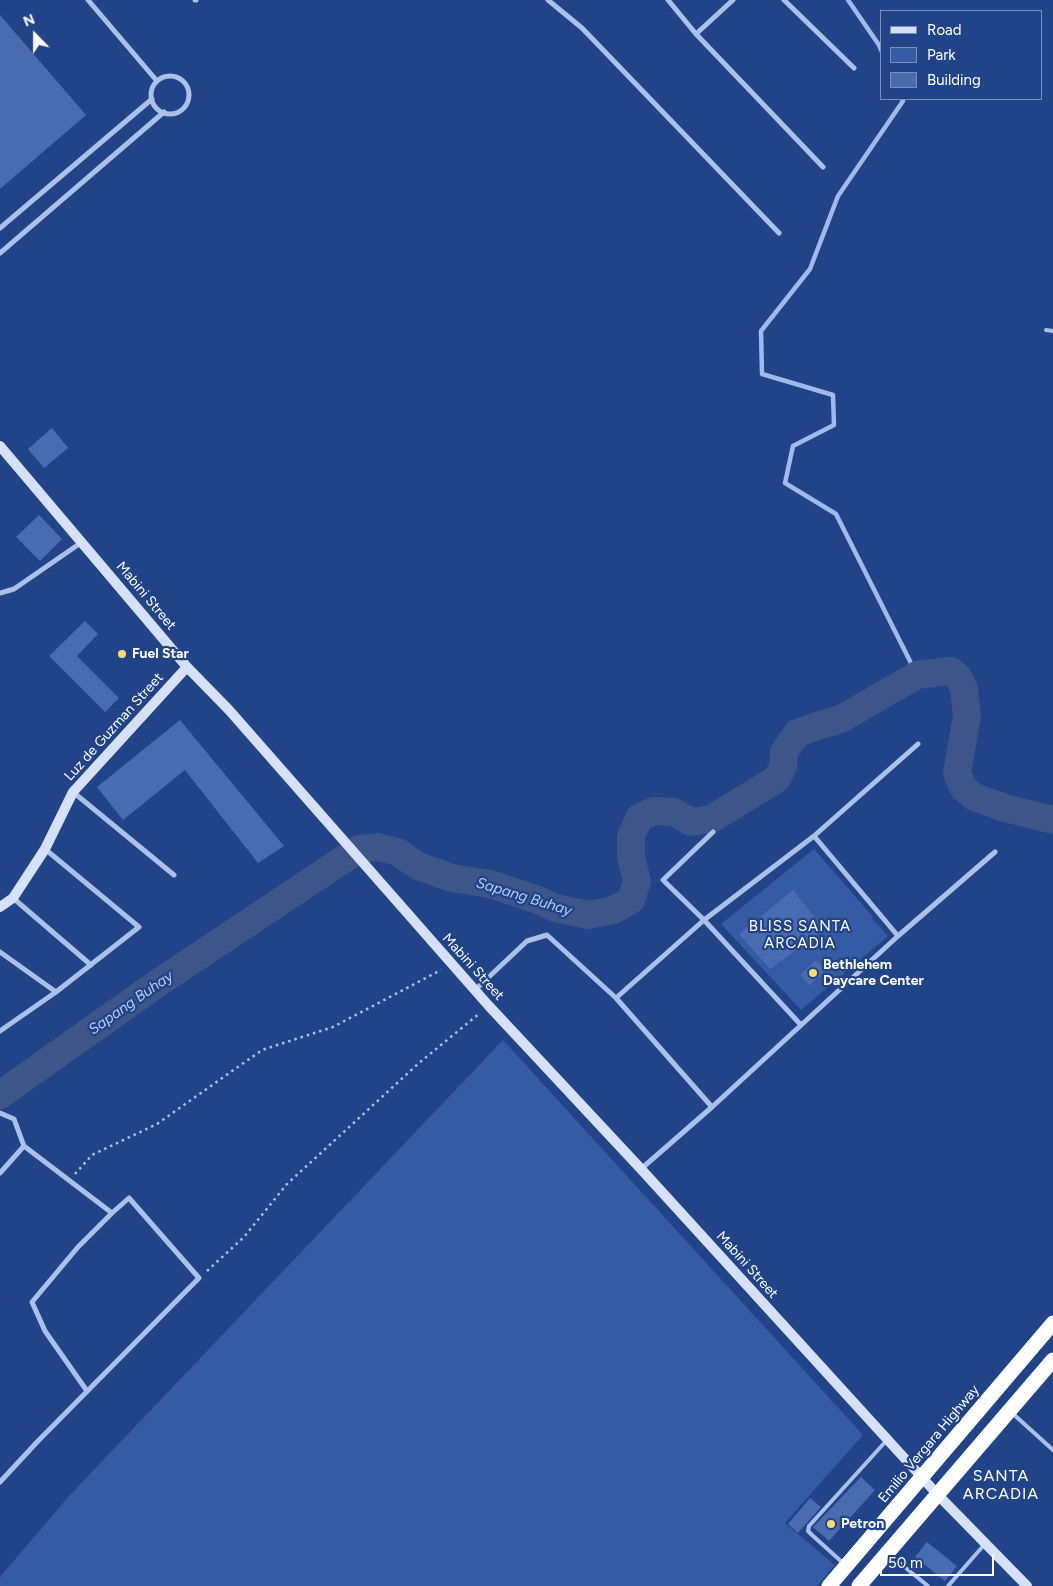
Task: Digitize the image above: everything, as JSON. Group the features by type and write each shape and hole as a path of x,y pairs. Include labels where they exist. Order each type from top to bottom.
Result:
{"highway":[{"name":"Emilio Vergara Highway","path":"829,1586 1053,1323"},
{"path":"859,1586 1051,1365"}],"main road":[{"name":"Mabini Street","path":"0,446 187,667 229,710 475,990 888,1438 938,1495 1027,1586"},
{"name":"Luz de Guzman Street","path":"0,907 13,898 44,849 73,792 187,667"}],"street":[{"path":"88,0 157,81"},
{"path":"548,0 582,28 602,48 779,233"},
{"path":"668,0 696,34 823,167"},
{"path":"696,34 733,0"},
{"path":"784,0 854,68"},
{"path":"168,76 180,78 184,82 189,93 182,109 176,112 164,112 158,109 152,99 153,86 157,81 168,76"},
{"path":"0,228 152,99"},
{"path":"0,252 164,112"},
{"path":"0,593 14,589 82,542"},
{"path":"616,998 704,920 814,836 918,744"},
{"path":"73,792 174,875"},
{"path":"713,832 663,880 704,920 801,1025"},
{"path":"814,836 898,936"},
{"path":"0,1031 56,992 139,927 44,849"},
{"path":"641,1169 898,936 995,852"},
{"path":"13,898 91,964"},
{"path":"475,990 527,940 547,935 616,998 712,1106"},
{"path":"0,952 56,992"},
{"path":"0,1114 14,1119 24,1146 112,1213"},
{"path":"0,1173 24,1146"},
{"path":"0,1482 38,1440 87,1391 199,1278 129,1198 78,1248 32,1302 44,1331 87,1391"}],"lane":[{"path":"1046,330 1053,330"},
{"path":"1010,1411 1053,1450"},
{"path":"847,1566 808,1531 809,1526 888,1438"},
{"path":"948,1586 986,1544"},
{"path":"887,1554 928,1586"}],"path":[{"path":"69,1180 92,1155 157,1124 262,1050 333,1027 448,967"},
{"path":"199,1278 244,1237 287,1184 419,1063 485,1009"}],"green space":[{"path":"814,849 888,936 801,1010 721,924"},
{"path":"503,1040 863,1435 785,1523 835,1565 817,1586 0,1586 0,1577 69,1496"}],"building":[{"path":"0,15 86,115 0,189"},
{"path":"52,428 68,448 44,468 28,449"},
{"path":"39,515 62,539 40,561 16,537"},
{"path":"85,621 98,634 77,656 119,698 105,712 49,656"},
{"path":"180,720 284,846 258,863 185,770 123,820 97,787"},
{"path":"793,890 824,929 770,969 739,934"},
{"name":"Bethlehem Daycare Center","path":"816,960 826,971 809,985 800,975"},
{"path":"861,1477 875,1490 829,1541 813,1527"},
{"path":"810,1498 821,1507 798,1533 788,1524"},
{"path":"927,1542 957,1566 945,1581 915,1557"}],"waterway":[{"path":"848,0 880,47"},
{"path":"902,100 838,196 810,269 761,331 762,374 833,395 834,425 793,446 785,483 836,514 917,675"},
{"name":"Sapang Buhay","path":"0,1095 155,985 359,849 378,847 398,852 418,866 452,878 490,884 538,900 555,908 588,915 613,910 631,900 637,881 631,858 631,836 640,817 654,811 674,812 691,822 711,819 777,779 783,766 784,752 797,733 841,719 917,675 951,671 958,677 964,689 967,716 957,773 963,787 974,797 1005,808 1053,820"}],"place":[{"name":"Fuel Star","path":"122,654"},
{"name":"Bethlehem Daycare Center","path":"813,973"},
{"name":"Petron","path":"831,1524"}],"district":[{"name":"BLISS SANTA ARCADIA","path":"800,936"},
{"name":"SANTA ARCADIA","path":"1001,1485"}]}
